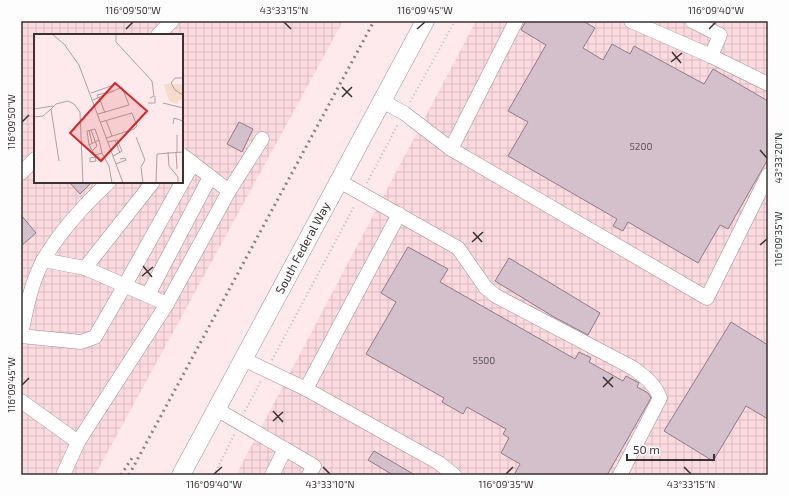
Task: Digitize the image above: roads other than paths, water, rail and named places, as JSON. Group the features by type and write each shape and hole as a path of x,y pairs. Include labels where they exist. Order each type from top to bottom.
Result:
{"main road":[{"name":"South Federal Way","path":"181,475 426,21"}],"lane":[{"path":"159,34 172,21"},
{"path":"451,149 516,21"},
{"path":"631,21 711,56 768,84"},
{"path":"692,21 720,35 711,56"},
{"path":"382,101 404,113 451,149 706,298 768,175"},
{"path":"63,475 78,442 167,304 229,191 262,139"},
{"path":"187,159 229,191"},
{"path":"21,173 34,160"},
{"path":"148,295 210,177"},
{"path":"339,181 458,248 486,288 496,296 633,368 648,380 657,390 660,398 620,475"},
{"path":"107,183 78,211 43,260 28,302 21,336 81,342 94,337 125,285 175,183"},
{"path":"85,268 152,183"},
{"path":"306,389 399,214"},
{"path":"43,260 85,268 167,304"},
{"path":"243,359 306,389 439,463 454,475"},
{"path":"21,401 78,442"},
{"path":"216,409 314,466 309,475"},
{"path":"272,475 285,450"}],"railway":[{"path":"129,475 374,21"},
{"path":"121,475 132,458"}]}
